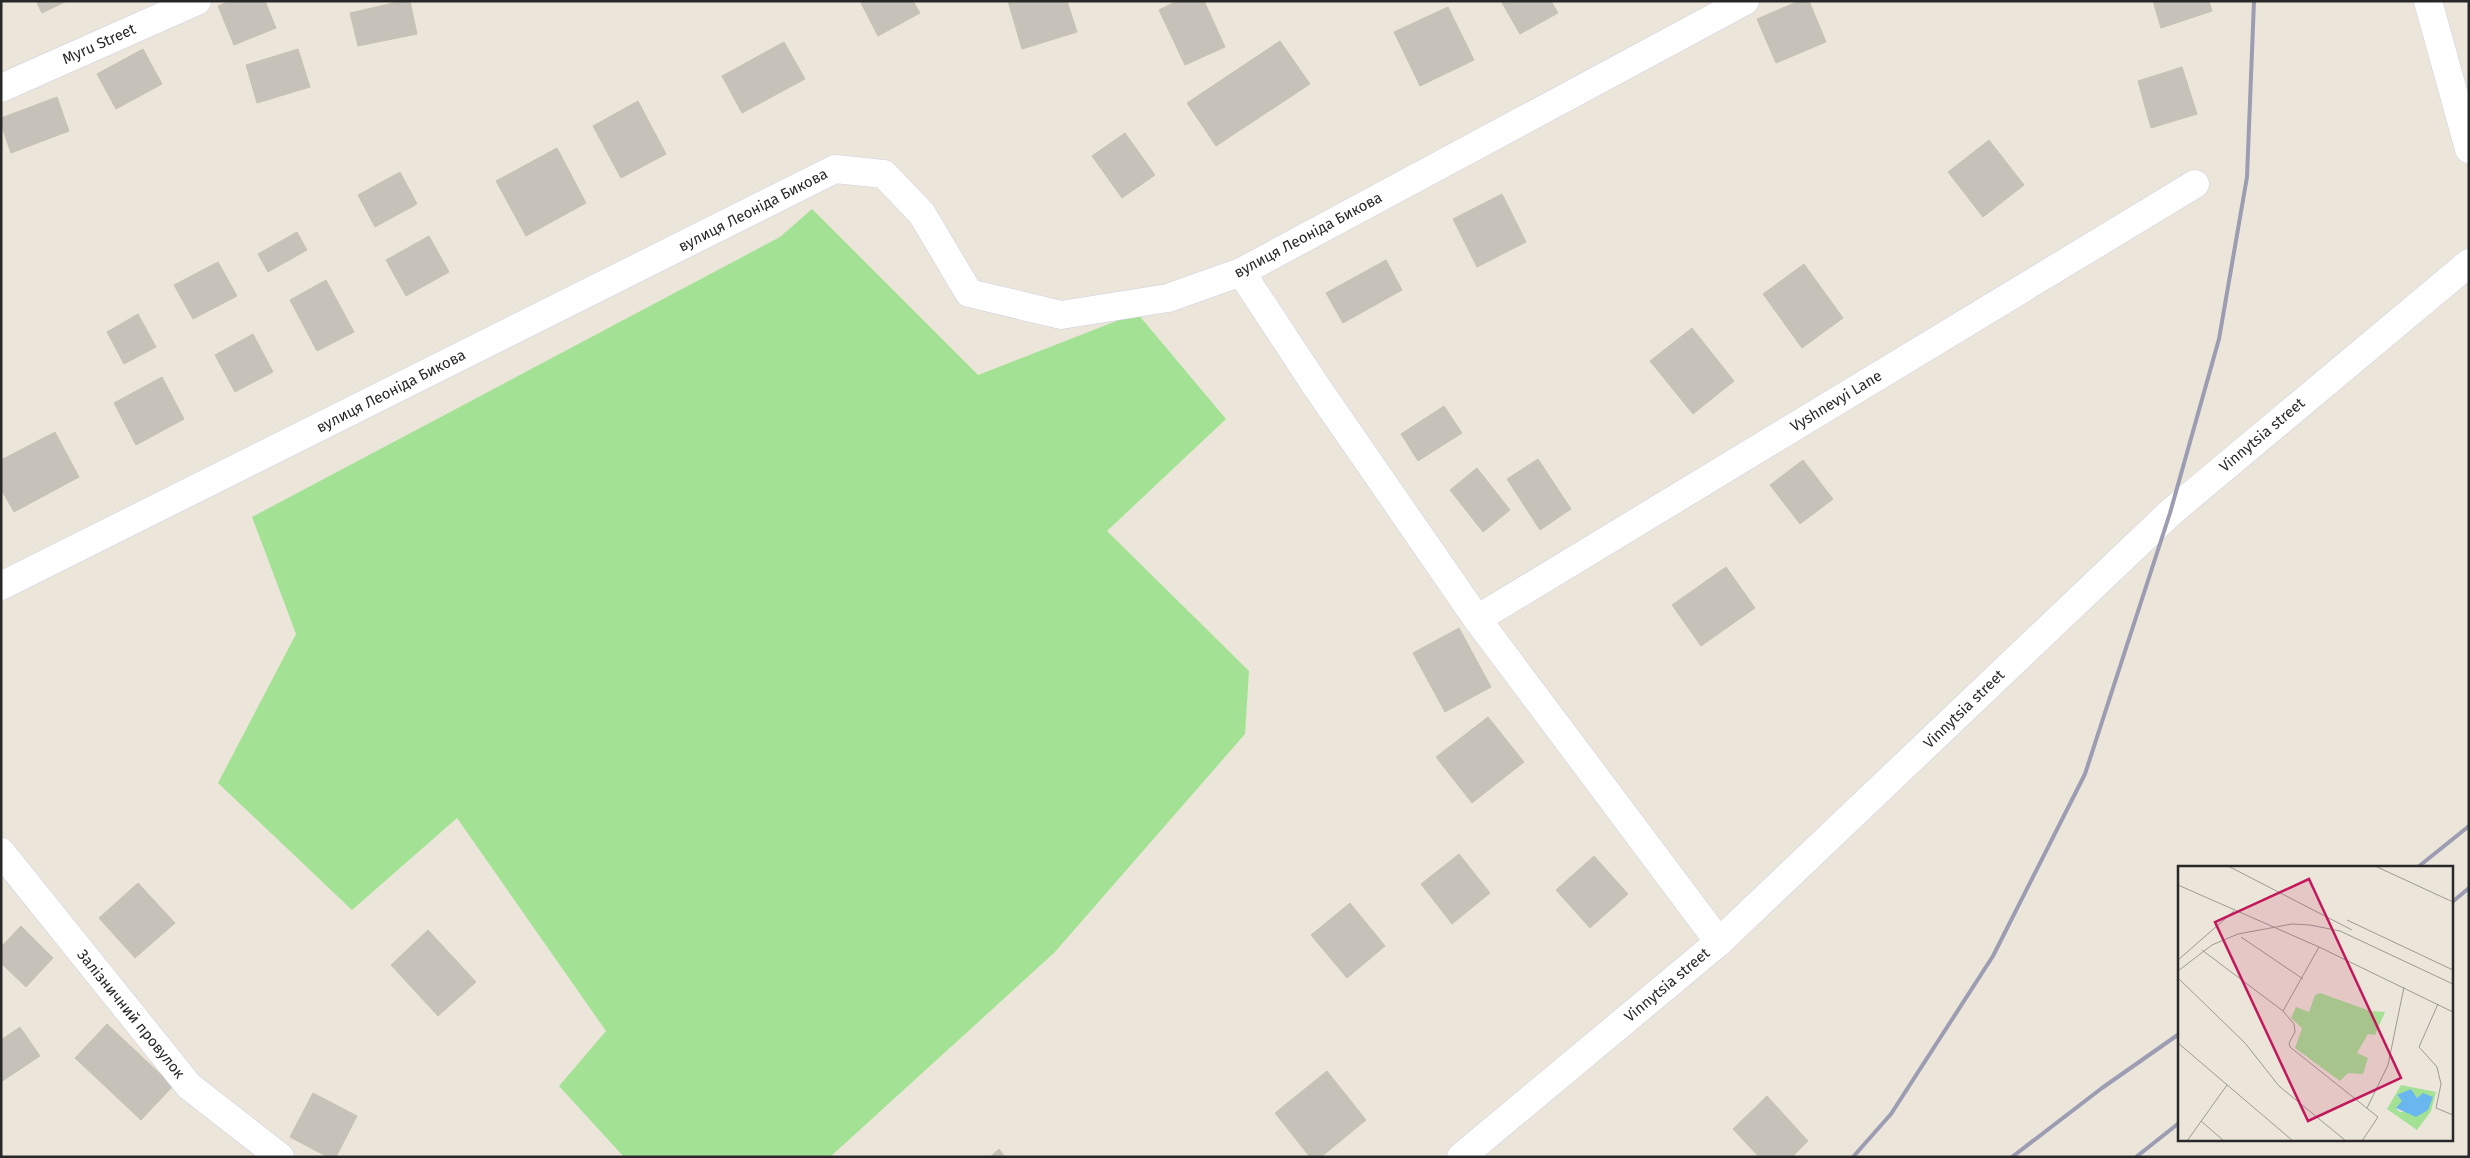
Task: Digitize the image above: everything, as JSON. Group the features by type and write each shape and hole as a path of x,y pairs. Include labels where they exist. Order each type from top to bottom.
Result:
{"street":[{"name":"Myru Street","path":"1,88 196,1"},
{"name":"вулиця Леоніда Бикова","path":"1,586 835,169 884,174 922,214 969,293 1061,315 1168,298 1241,272 1745,1"},
{"path":"2428,1 2469,150"},
{"name":"Vyshnevyi Lane","path":"1477,619 2196,184"},
{"name":"Vinnytsia street","path":"1460,1157 1719,942 2170,512 2469,262"},
{"path":"1241,272 1314,383 1477,619 1719,942"},
{"name":"Залізничний провулок","path":"1,852 189,1086 280,1157"}],"green space":[{"path":"812,209 978,375 1137,313 1226,419 1107,531 1249,671 1245,734 1054,953 830,1157 624,1157 559,1086 606,1031 457,818 352,910 218,783 296,634 252,517 780,237"}],"building":[{"path":"36,1 67,1 42,13"},
{"path":"230,1 265,1 276,28 234,45 218,6"},
{"path":"402,1 410,1 417,34 358,46 350,13"},
{"path":"860,1 913,1 920,13 878,36"},
{"path":"1008,1 1067,1 1077,32 1022,49"},
{"path":"1177,1 1204,1 1225,47 1185,65 1159,10"},
{"path":"1501,1 1551,1 1558,13 1520,34"},
{"path":"1799,1 1809,1 1826,42 1776,63 1757,19"},
{"path":"2153,1 2209,1 2212,11 2161,28"},
{"path":"1448,7 1474,60 1420,86 1394,32"},
{"path":"1280,41 1310,84 1216,146 1187,103"},
{"path":"784,42 805,79 742,113 722,76"},
{"path":"143,49 162,84 116,109 97,74"},
{"path":"298,49 310,87 257,103 246,65"},
{"path":"2182,67 2197,114 2151,128 2138,81"},
{"path":"57,97 69,131 11,153 1,124 1,118"},
{"path":"638,101 666,154 621,178 593,126"},
{"path":"1125,133 1155,175 1122,198 1092,156"},
{"path":"1989,140 2024,185 1983,217 1948,172"},
{"path":"557,148 586,203 526,236 496,181"},
{"path":"400,172 417,204 375,227 358,195"},
{"path":"1502,194 1526,242 1477,267 1453,219"},
{"path":"297,232 307,250 268,272 258,254"},
{"path":"429,236 449,272 406,296 386,260"},
{"path":"1386,260 1402,290 1343,323 1326,293"},
{"path":"218,262 237,296 193,319 174,285"},
{"path":"1804,264 1843,318 1802,348 1763,294"},
{"path":"326,280 354,332 317,351 290,300"},
{"path":"138,314 156,347 124,364 107,332"},
{"path":"1692,328 1734,381 1693,414 1650,361"},
{"path":"253,334 273,372 235,392 215,355"},
{"path":"162,377 184,419 136,445 114,403"},
{"path":"1444,406 1462,433 1418,461 1401,434"},
{"path":"55,432 79,477 14,512 1,489 1,460"},
{"path":"1538,459 1571,509 1540,530 1507,479"},
{"path":"1803,460 1833,499 1800,524 1770,485"},
{"path":"1477,468 1510,510 1483,532 1450,490"},
{"path":"1726,567 1755,608 1701,646 1672,605"},
{"path":"1459,628 1491,687 1445,712 1413,653"},
{"path":"1488,717 1524,762 1472,803 1436,757"},
{"path":"1459,854 1490,893 1452,924 1421,884"},
{"path":"1594,856 1628,894 1590,928 1556,890"},
{"path":"138,883 175,923 135,958 99,918"},
{"path":"1350,903 1385,946 1347,978 1311,935"},
{"path":"21,926 53,958 26,987 1,963 1,947"},
{"path":"428,930 476,982 438,1016 391,965"},
{"path":"107,1024 173,1086 141,1120 75,1058"},
{"path":"20,1027 40,1056 1,1082 1,1040"},
{"path":"1327,1071 1366,1120 1321,1157 1310,1157 1275,1113"},
{"path":"313,1093 357,1116 336,1157 328,1157 290,1137"},
{"path":"1767,1096 1808,1141 1792,1157 1759,1157 1733,1129"},
{"path":"999,1149 1005,1157 990,1157"}],"railway":[{"path":"1853,1157 1891,1114 1993,956 2085,774 2170,513 2219,339 2247,177 2254,1"},
{"path":"2419,866 2469,826"},
{"path":"2452,902 2469,888"},
{"path":"2012,1157 2102,1088 2178,1035"},
{"path":"2136,1157 2178,1124"}]}
